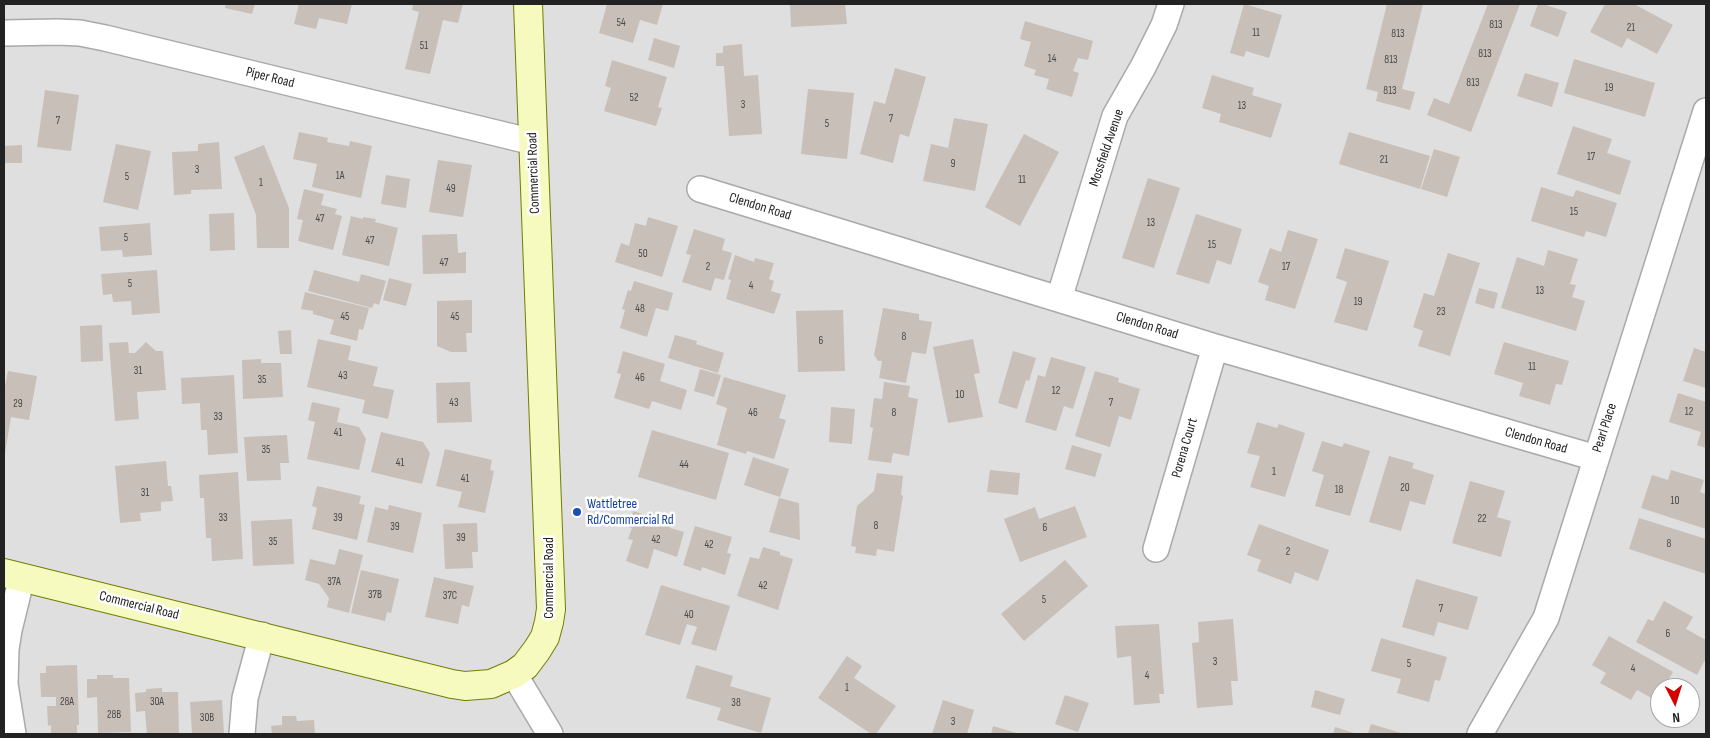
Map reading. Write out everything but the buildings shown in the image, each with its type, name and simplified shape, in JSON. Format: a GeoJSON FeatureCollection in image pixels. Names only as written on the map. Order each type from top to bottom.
{"type":"FeatureCollection","features":[{"type":"Feature","properties":{"kind":"main road","name":"Commercial Road"},"geometry":{"type":"LineString","coordinates":[[13,575],[452,684],[465,686],[491,684],[514,674],[525,666],[544,637],[550,622],[551,609],[528,4]]}},
{"type":"Feature","properties":{"kind":"street","name":"Mossfield Avenue"},"geometry":{"type":"LineString","coordinates":[[1059,299],[1115,116],[1160,33],[1171,4]]}},
{"type":"Feature","properties":{"kind":"street","name":"Piper Road"},"geometry":{"type":"LineString","coordinates":[[4,33],[80,33],[105,38],[533,142]]}},
{"type":"Feature","properties":{"kind":"street","name":"Pearl Place"},"geometry":{"type":"LineString","coordinates":[[1480,734],[1546,618],[1706,111]]}},
{"type":"Feature","properties":{"kind":"street","name":"Clendon Road"},"geometry":{"type":"LineString","coordinates":[[700,189],[1215,347],[1596,458]]}},
{"type":"Feature","properties":{"kind":"street","name":"Porena Court"},"geometry":{"type":"LineString","coordinates":[[1156,549],[1215,347]]}},
{"type":"Feature","properties":{"kind":"street"},"geometry":{"type":"LineString","coordinates":[[12,734],[5,684],[6,649],[13,575]]}},
{"type":"Feature","properties":{"kind":"street"},"geometry":{"type":"LineString","coordinates":[[242,734],[245,698],[262,636]]}},
{"type":"Feature","properties":{"kind":"street"},"geometry":{"type":"LineString","coordinates":[[514,674],[550,734]]}},
{"type":"Feature","properties":{"kind":"shaded area"},"geometry":{"type":"Polygon","coordinates":[[[4,4],[1706,4],[1706,734],[4,734],[4,4]]]}},
{"type":"Feature","properties":{"kind":"place","name":"Wattletree Rd/Commercial Rd"},"geometry":{"type":"Point","coordinates":[577,512]}}]}
